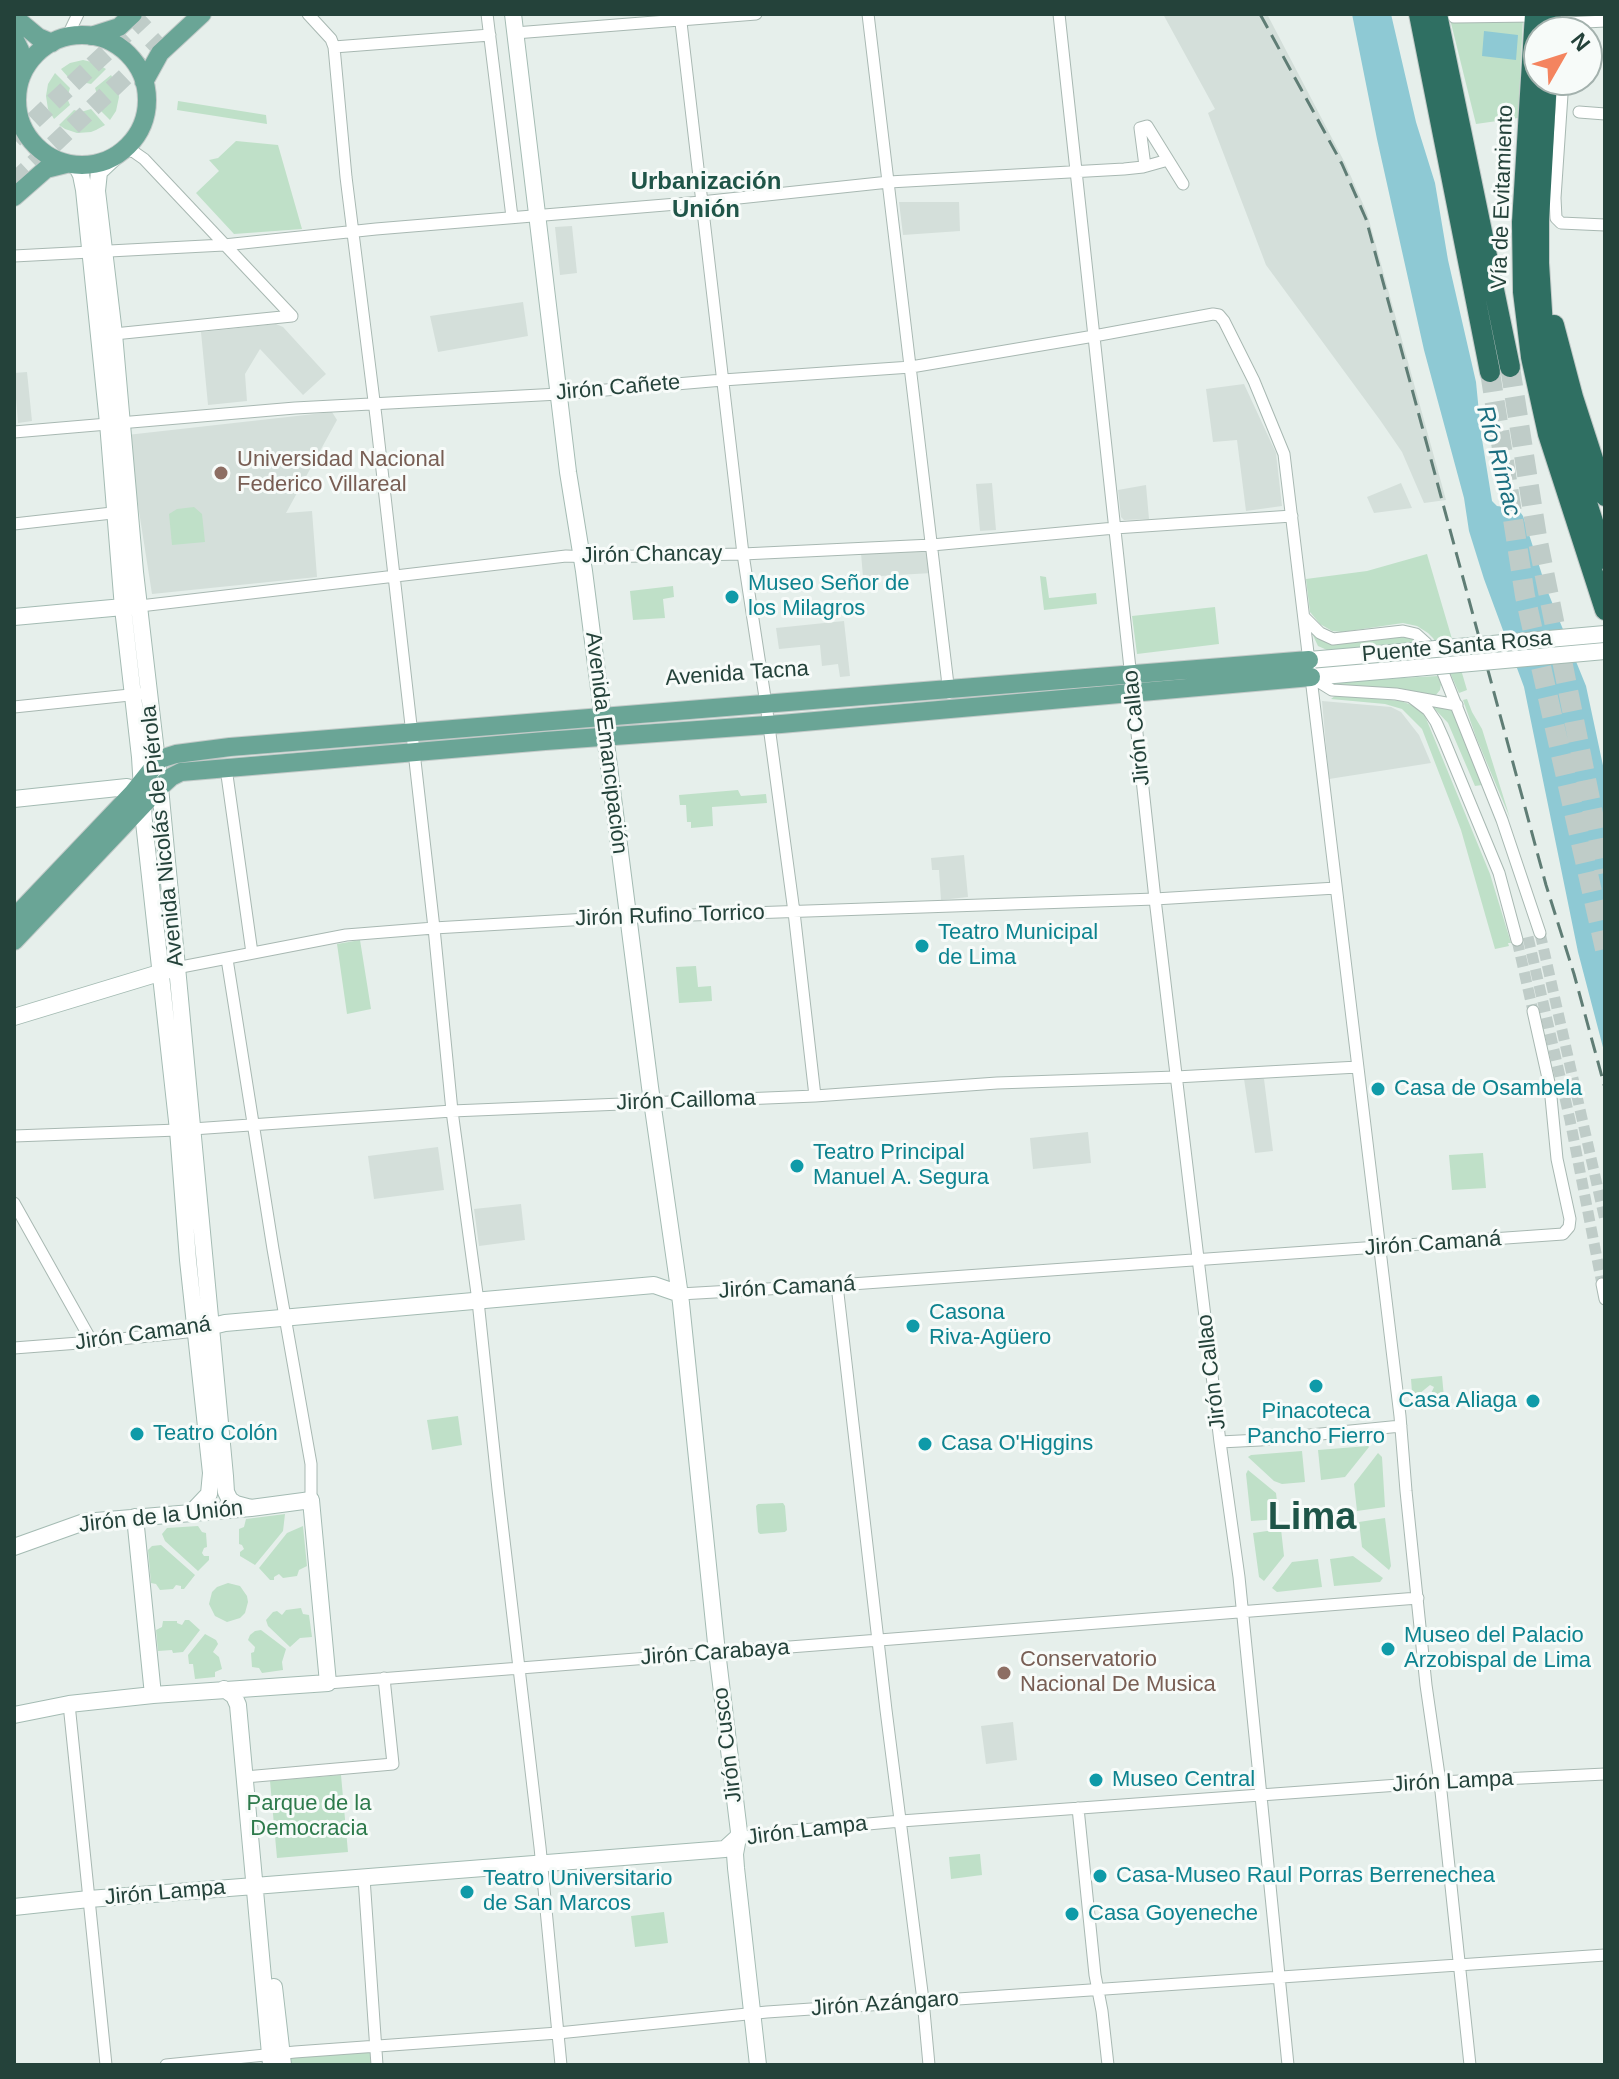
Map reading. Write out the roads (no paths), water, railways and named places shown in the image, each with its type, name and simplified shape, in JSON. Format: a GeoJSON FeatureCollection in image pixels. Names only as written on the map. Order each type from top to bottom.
{"type":"FeatureCollection","features":[{"type":"Feature","properties":{"kind":"highway"},"geometry":{"type":"LineString","coordinates":[[1419,14],[1500,370],[1446,16]]}},
{"type":"Feature","properties":{"kind":"highway","name":"Vía de Evitamiento"},"geometry":{"type":"LineString","coordinates":[[1541,96],[1522,222],[1523,292],[1531,357],[1548,434],[1605,610]]}},
{"type":"Feature","properties":{"kind":"highway","name":"Vía de Evitamiento"},"geometry":{"type":"LineString","coordinates":[[1546,96],[1539,221],[1543,327],[1566,437],[1605,559]]}},
{"type":"Feature","properties":{"kind":"highway"},"geometry":{"type":"LineString","coordinates":[[1539,263],[1573,397],[1605,496]]}},
{"type":"Feature","properties":{"kind":"highway"},"geometry":{"type":"LineString","coordinates":[[1573,397],[1594,434],[1605,444]]}},
{"type":"Feature","properties":{"kind":"main road"},"geometry":{"type":"LineString","coordinates":[[14,17],[38,37],[59,40],[91,36],[119,27],[133,14]]}},
{"type":"Feature","properties":{"kind":"main road"},"geometry":{"type":"LineString","coordinates":[[144,82],[170,38],[193,14]]}},
{"type":"Feature","properties":{"kind":"main road"},"geometry":{"type":"LineString","coordinates":[[170,38],[202,14]]}},
{"type":"Feature","properties":{"kind":"main road","name":"Avenida Emancipación"},"geometry":{"type":"LineString","coordinates":[[513,14],[568,472],[680,1294],[698,1473]]}},
{"type":"Feature","properties":{"kind":"main road"},"geometry":{"type":"LineString","coordinates":[[14,197],[46,169],[71,164],[96,164],[120,153],[136,137],[146,106],[144,82],[124,51],[91,36]]}},
{"type":"Feature","properties":{"kind":"main road"},"geometry":{"type":"LineString","coordinates":[[14,38],[20,50],[16,116],[34,145],[44,153],[71,164]]}},
{"type":"Feature","properties":{"kind":"main road"},"geometry":{"type":"LineString","coordinates":[[18,81],[39,51],[59,40]]}},
{"type":"Feature","properties":{"kind":"main road","name":"Avenida Nicolás de Piérola"},"geometry":{"type":"LineString","coordinates":[[120,153],[102,168],[97,183],[97,252],[203,1328],[211,1486],[206,1497],[191,1513]]}},
{"type":"Feature","properties":{"kind":"main road","name":"Avenida Nicolás de Piérola"},"geometry":{"type":"LineString","coordinates":[[71,164],[81,175],[114,334],[115,423]]}},
{"type":"Feature","properties":{"kind":"main road","name":"Jirón Chancay"},"geometry":{"type":"LineString","coordinates":[[14,617],[132,607]]}},
{"type":"Feature","properties":{"kind":"main road","name":"Puente Santa Rosa"},"geometry":{"type":"LineString","coordinates":[[1414,659],[1605,634]]}},
{"type":"Feature","properties":{"kind":"main road","name":"Puente Santa Rosa"},"geometry":{"type":"LineString","coordinates":[[1312,661],[1605,651]]}},
{"type":"Feature","properties":{"kind":"main road","name":"Avenida Tacna"},"geometry":{"type":"LineString","coordinates":[[147,774],[162,757],[200,750],[411,729],[766,700],[949,693],[1312,661]]}},
{"type":"Feature","properties":{"kind":"main road","name":"Avenida Tacna"},"geometry":{"type":"LineString","coordinates":[[14,799],[147,774],[171,777],[181,772],[604,736],[769,727],[949,693],[1132,677]]}},
{"type":"Feature","properties":{"kind":"main road"},"geometry":{"type":"LineString","coordinates":[[14,941],[143,806],[147,774]]}},
{"type":"Feature","properties":{"kind":"main road"},"geometry":{"type":"LineString","coordinates":[[14,907],[147,774]]}},
{"type":"Feature","properties":{"kind":"main road"},"geometry":{"type":"LineString","coordinates":[[14,918],[147,774]]}},
{"type":"Feature","properties":{"kind":"main road","name":"Avenida Nicolás de Piérola"},"geometry":{"type":"LineString","coordinates":[[143,806],[168,970]]}},
{"type":"Feature","properties":{"kind":"main road","name":"Jirón Rufino Torrico"},"geometry":{"type":"LineString","coordinates":[[14,1017],[168,970]]}},
{"type":"Feature","properties":{"kind":"main road","name":"Jirón Camaná"},"geometry":{"type":"LineString","coordinates":[[203,1328],[225,1323],[654,1285],[680,1294]]}},
{"type":"Feature","properties":{"kind":"main road","name":"Avenida Nicolás de Piérola"},"geometry":{"type":"LineString","coordinates":[[203,1328],[226,1492],[236,1504],[251,1508]]}},
{"type":"Feature","properties":{"kind":"main road","name":"Jirón Cusco"},"geometry":{"type":"LineString","coordinates":[[698,1473],[739,1832],[736,1868],[758,2065]]}},
{"type":"Feature","properties":{"kind":"main road"},"geometry":{"type":"LineString","coordinates":[[311,1500],[328,1683]]}},
{"type":"Feature","properties":{"kind":"main road","name":"Jirón de la Unión"},"geometry":{"type":"LineString","coordinates":[[14,1547],[84,1522],[311,1500]]}},
{"type":"Feature","properties":{"kind":"main road"},"geometry":{"type":"LineString","coordinates":[[135,1517],[153,1695]]}},
{"type":"Feature","properties":{"kind":"main road","name":"Jirón Carabaya"},"geometry":{"type":"LineString","coordinates":[[14,1715],[69,1704],[153,1695],[328,1683]]}},
{"type":"Feature","properties":{"kind":"main road"},"geometry":{"type":"LineString","coordinates":[[253,1687],[247,1698],[250,1776],[276,2059]]}},
{"type":"Feature","properties":{"kind":"main road"},"geometry":{"type":"LineString","coordinates":[[224,1689],[234,1696],[238,1705],[250,1776]]}},
{"type":"Feature","properties":{"kind":"main road","name":"Jirón Lampa"},"geometry":{"type":"LineString","coordinates":[[14,1907],[725,1849],[737,1838]]}},
{"type":"Feature","properties":{"kind":"street"},"geometry":{"type":"LineString","coordinates":[[59,40],[78,14]]}},
{"type":"Feature","properties":{"kind":"street"},"geometry":{"type":"LineString","coordinates":[[308,14],[331,39],[334,47],[452,1111],[478,1301],[542,1864],[561,2065]]}},
{"type":"Feature","properties":{"kind":"street"},"geometry":{"type":"LineString","coordinates":[[487,14],[512,217]]}},
{"type":"Feature","properties":{"kind":"street"},"geometry":{"type":"LineString","coordinates":[[515,33],[681,17],[756,14]]}},
{"type":"Feature","properties":{"kind":"street"},"geometry":{"type":"LineString","coordinates":[[868,14],[949,693]]}},
{"type":"Feature","properties":{"kind":"street","name":"Jirón Callao"},"geometry":{"type":"LineString","coordinates":[[1059,14],[1155,899],[1243,1612],[1288,2065]]}},
{"type":"Feature","properties":{"kind":"street"},"geometry":{"type":"LineString","coordinates":[[1446,16],[1523,20]]}},
{"type":"Feature","properties":{"kind":"street"},"geometry":{"type":"LineString","coordinates":[[681,17],[743,554],[766,700],[815,1096]]}},
{"type":"Feature","properties":{"kind":"street"},"geometry":{"type":"LineString","coordinates":[[334,47],[490,35]]}},
{"type":"Feature","properties":{"kind":"street"},"geometry":{"type":"LineString","coordinates":[[1562,96],[1556,218],[1561,223],[1605,225]]}},
{"type":"Feature","properties":{"kind":"street"},"geometry":{"type":"LineString","coordinates":[[1579,112],[1605,114]]}},
{"type":"Feature","properties":{"kind":"street"},"geometry":{"type":"LineString","coordinates":[[1145,166],[1141,127],[1148,127],[1183,184]]}},
{"type":"Feature","properties":{"kind":"street"},"geometry":{"type":"LineString","coordinates":[[114,334],[292,316],[144,159],[134,152],[120,153]]}},
{"type":"Feature","properties":{"kind":"street"},"geometry":{"type":"LineString","coordinates":[[14,256],[224,245],[889,182],[1124,169],[1168,160]]}},
{"type":"Feature","properties":{"kind":"street","name":"Jirón Cañete"},"geometry":{"type":"LineString","coordinates":[[14,432],[375,403],[559,394],[911,367],[1213,314],[1224,321],[1254,381],[1284,454],[1292,516]]}},
{"type":"Feature","properties":{"kind":"street"},"geometry":{"type":"LineString","coordinates":[[14,524],[123,512]]}},
{"type":"Feature","properties":{"kind":"street"},"geometry":{"type":"LineString","coordinates":[[1292,516],[1312,661],[1401,1426],[1426,1685],[1440,1782],[1470,2065]]}},
{"type":"Feature","properties":{"kind":"street","name":"Jirón Chancay"},"geometry":{"type":"LineString","coordinates":[[132,607],[560,557],[743,554],[932,545],[1292,516]]}},
{"type":"Feature","properties":{"kind":"street"},"geometry":{"type":"LineString","coordinates":[[1304,617],[1320,633],[1333,639],[1396,631],[1422,637],[1442,670],[1457,705],[1540,933]]}},
{"type":"Feature","properties":{"kind":"street"},"geometry":{"type":"LineString","coordinates":[[1312,661],[1332,690],[1411,697],[1457,705]]}},
{"type":"Feature","properties":{"kind":"street"},"geometry":{"type":"LineString","coordinates":[[14,707],[141,694]]}},
{"type":"Feature","properties":{"kind":"street"},"geometry":{"type":"LineString","coordinates":[[1411,697],[1428,710],[1436,722],[1469,797],[1499,873],[1517,940]]}},
{"type":"Feature","properties":{"kind":"street"},"geometry":{"type":"LineString","coordinates":[[226,768],[252,953]]}},
{"type":"Feature","properties":{"kind":"street"},"geometry":{"type":"LineString","coordinates":[[1469,797],[1478,788],[1490,790]]}},
{"type":"Feature","properties":{"kind":"street","name":"Jirón Rufino Torrico"},"geometry":{"type":"LineString","coordinates":[[168,970],[346,935],[434,928],[1155,899],[1336,888]]}},
{"type":"Feature","properties":{"kind":"street"},"geometry":{"type":"LineString","coordinates":[[1506,896],[1515,903],[1522,904],[1529,900]]}},
{"type":"Feature","properties":{"kind":"street"},"geometry":{"type":"LineString","coordinates":[[227,959],[311,1464],[311,1500]]}},
{"type":"Feature","properties":{"kind":"street","name":"Jirón Camaná"},"geometry":{"type":"LineString","coordinates":[[680,1294],[1563,1234],[1569,1227],[1570,1219],[1557,1159],[1550,1087],[1533,1011]]}},
{"type":"Feature","properties":{"kind":"street","name":"Jirón Cailloma"},"geometry":{"type":"LineString","coordinates":[[14,1136],[185,1129],[452,1111],[815,1096],[997,1083],[1358,1067]]}},
{"type":"Feature","properties":{"kind":"street"},"geometry":{"type":"LineString","coordinates":[[14,1203],[92,1342]]}},
{"type":"Feature","properties":{"kind":"street"},"geometry":{"type":"LineString","coordinates":[[1602,1284],[1605,1299]]}},
{"type":"Feature","properties":{"kind":"street"},"geometry":{"type":"LineString","coordinates":[[837,1285],[929,2065]]}},
{"type":"Feature","properties":{"kind":"street","name":"Jirón Camaná"},"geometry":{"type":"LineString","coordinates":[[14,1348],[203,1328]]}},
{"type":"Feature","properties":{"kind":"street"},"geometry":{"type":"LineString","coordinates":[[1220,1442],[1401,1426]]}},
{"type":"Feature","properties":{"kind":"street","name":"Jirón Carabaya"},"geometry":{"type":"LineString","coordinates":[[328,1683],[1418,1598]]}},
{"type":"Feature","properties":{"kind":"street"},"geometry":{"type":"LineString","coordinates":[[250,1776],[393,1764],[384,1678]]}},
{"type":"Feature","properties":{"kind":"street"},"geometry":{"type":"LineString","coordinates":[[69,1704],[106,2065]]}},
{"type":"Feature","properties":{"kind":"street","name":"Jirón Lampa"},"geometry":{"type":"LineString","coordinates":[[737,1838],[901,1821],[1440,1782],[1605,1774]]}},
{"type":"Feature","properties":{"kind":"street"},"geometry":{"type":"LineString","coordinates":[[1078,1808],[1108,2065]]}},
{"type":"Feature","properties":{"kind":"street"},"geometry":{"type":"LineString","coordinates":[[364,1878],[377,2065]]}},
{"type":"Feature","properties":{"kind":"street","name":"Jirón Azángaro"},"geometry":{"type":"LineString","coordinates":[[166,2065],[276,2059],[376,2046],[558,2033],[752,2013],[1605,1955]]}},
{"type":"Feature","properties":{"kind":"water"},"geometry":{"type":"Polygon","coordinates":[[[1352,14],[1391,14],[1416,122],[1435,183],[1448,260],[1476,382],[1492,501],[1497,506],[1518,509],[1523,516],[1547,590],[1586,686],[1605,775],[1605,1055],[1578,952],[1524,687],[1469,531],[1464,498],[1424,350],[1352,14]]]}},
{"type":"Feature","properties":{"kind":"water"},"geometry":{"type":"Polygon","coordinates":[[[1484,31],[1518,35],[1516,60],[1482,56],[1484,31]]]}},
{"type":"Feature","properties":{"kind":"tunnel"},"geometry":{"type":"LineString","coordinates":[[14,139],[147,14]]}},
{"type":"Feature","properties":{"kind":"tunnel"},"geometry":{"type":"LineString","coordinates":[[14,182],[166,38]]}},
{"type":"Feature","properties":{"kind":"tunnel"},"geometry":{"type":"LineString","coordinates":[[1510,367],[1537,537],[1605,873]]}},
{"type":"Feature","properties":{"kind":"tunnel"},"geometry":{"type":"LineString","coordinates":[[1490,372],[1525,596],[1605,949]]}},
{"type":"Feature","properties":{"kind":"tunnel"},"geometry":{"type":"LineString","coordinates":[[1540,933],[1605,1220]]}},
{"type":"Feature","properties":{"kind":"tunnel"},"geometry":{"type":"LineString","coordinates":[[1528,937],[1570,1120],[1602,1284]]}},
{"type":"Feature","properties":{"kind":"tunnel"},"geometry":{"type":"LineString","coordinates":[[1517,940],[1533,1011]]}},
{"type":"Feature","properties":{"kind":"railway"},"geometry":{"type":"LineString","coordinates":[[1260,14],[1342,164],[1366,219],[1546,885],[1605,1088]]}},
{"type":"Feature","properties":{"kind":"place","name":"Universidad Nacional Federico Villareal"},"geometry":{"type":"Point","coordinates":[221,473]}},
{"type":"Feature","properties":{"kind":"place","name":"Museo Señor de los Milagros"},"geometry":{"type":"Point","coordinates":[732,597]}},
{"type":"Feature","properties":{"kind":"place","name":"Teatro Municipal de Lima"},"geometry":{"type":"Point","coordinates":[922,946]}},
{"type":"Feature","properties":{"kind":"place","name":"Casa de Osambela"},"geometry":{"type":"Point","coordinates":[1378,1089]}},
{"type":"Feature","properties":{"kind":"place","name":"Teatro Principal Manuel A. Segura"},"geometry":{"type":"Point","coordinates":[797,1166]}},
{"type":"Feature","properties":{"kind":"place","name":"Casona Riva-Agüero"},"geometry":{"type":"Point","coordinates":[913,1326]}},
{"type":"Feature","properties":{"kind":"place","name":"Pinacoteca Pancho Fierro"},"geometry":{"type":"Point","coordinates":[1316,1386]}},
{"type":"Feature","properties":{"kind":"place","name":"Casa Aliaga"},"geometry":{"type":"Point","coordinates":[1533,1401]}},
{"type":"Feature","properties":{"kind":"place","name":"Teatro Colón"},"geometry":{"type":"Point","coordinates":[137,1434]}},
{"type":"Feature","properties":{"kind":"place","name":"Casa O'Higgins"},"geometry":{"type":"Point","coordinates":[925,1444]}},
{"type":"Feature","properties":{"kind":"place","name":"Museo del Palacio Arzobispal de Lima"},"geometry":{"type":"Point","coordinates":[1388,1649]}},
{"type":"Feature","properties":{"kind":"place","name":"Conservatorio Nacional De Musica"},"geometry":{"type":"Point","coordinates":[1004,1673]}},
{"type":"Feature","properties":{"kind":"place","name":"Museo Central"},"geometry":{"type":"Point","coordinates":[1096,1780]}},
{"type":"Feature","properties":{"kind":"place","name":"Casa-Museo Raul Porras Berrenechea"},"geometry":{"type":"Point","coordinates":[1100,1876]}},
{"type":"Feature","properties":{"kind":"place","name":"Teatro Universitario de San Marcos"},"geometry":{"type":"Point","coordinates":[467,1892]}},
{"type":"Feature","properties":{"kind":"place","name":"Casa Goyeneche"},"geometry":{"type":"Point","coordinates":[1072,1914]}},
{"type":"Feature","properties":{"kind":"district","name":"Urbanización Unión"},"geometry":{"type":"Point","coordinates":[706,196]}},
{"type":"Feature","properties":{"kind":"district","name":"Lima"},"geometry":{"type":"Point","coordinates":[1312,1519]}},
{"type":"Feature","properties":{"kind":"water label","name":"Río Rímac"},"geometry":{"type":"Point","coordinates":[1498,461]}},
{"type":"Feature","properties":{"kind":"park label","name":"Parque de la Democracia"},"geometry":{"type":"Point","coordinates":[309,1816]}}]}
